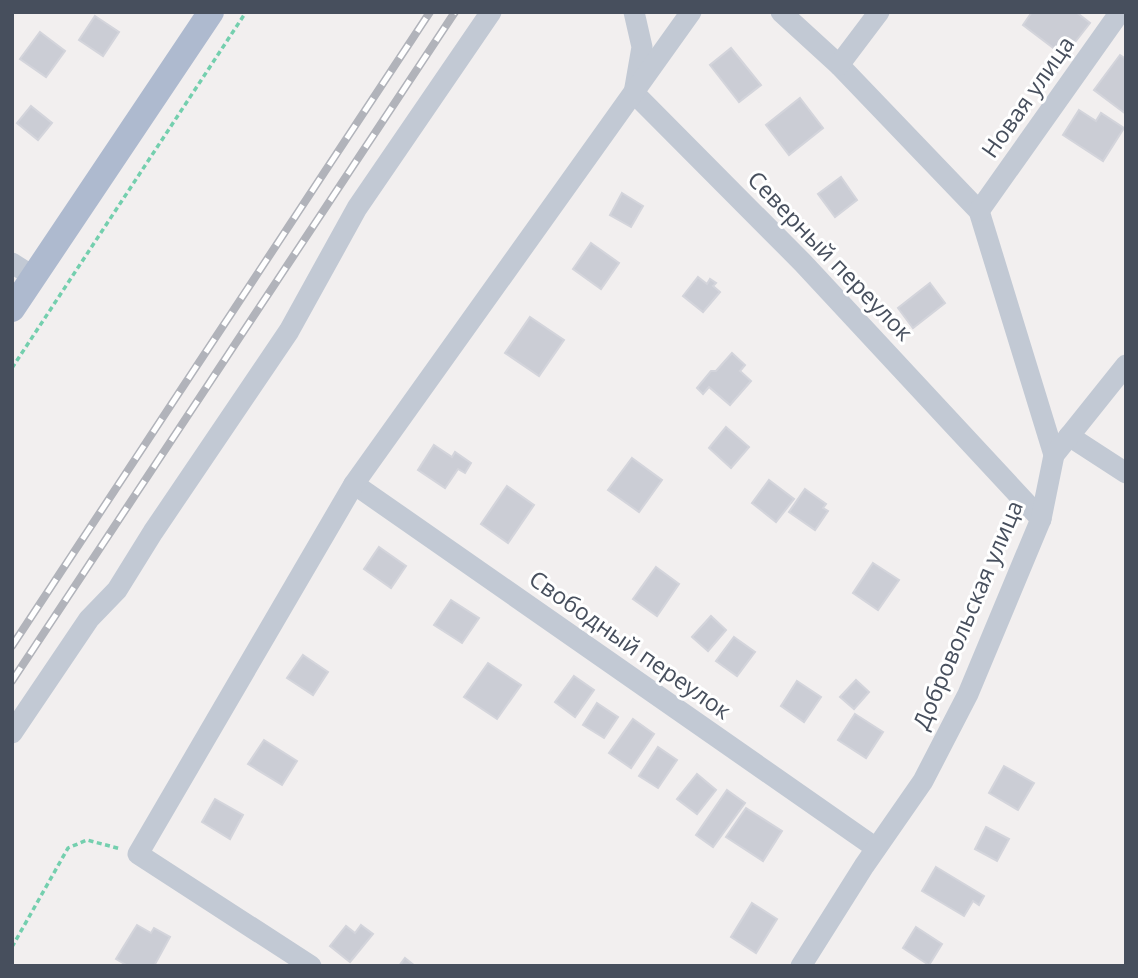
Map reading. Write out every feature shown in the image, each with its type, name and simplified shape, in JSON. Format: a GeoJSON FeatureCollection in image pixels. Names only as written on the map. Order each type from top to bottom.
{"type":"FeatureCollection","features":[{"type":"Feature","properties":{"kind":"main road"},"geometry":{"type":"LineString","coordinates":[[12,309],[23,270],[211,12]]}},
{"type":"Feature","properties":{"kind":"street"},"geometry":{"type":"LineString","coordinates":[[12,733],[89,619],[117,590],[289,331],[357,208],[491,12]]}},
{"type":"Feature","properties":{"kind":"street"},"geometry":{"type":"LineString","coordinates":[[634,12],[642,47],[634,93]]}},
{"type":"Feature","properties":{"kind":"street"},"geometry":{"type":"LineString","coordinates":[[311,966],[138,854],[355,484],[691,12]]}},
{"type":"Feature","properties":{"kind":"street"},"geometry":{"type":"LineString","coordinates":[[781,12],[839,65],[979,211],[1054,454]]}},
{"type":"Feature","properties":{"kind":"street"},"geometry":{"type":"LineString","coordinates":[[839,65],[879,12]]}},
{"type":"Feature","properties":{"kind":"street","name":"Новая улица"},"geometry":{"type":"LineString","coordinates":[[979,211],[1120,12]]}},
{"type":"Feature","properties":{"kind":"street","name":"Северный переулок"},"geometry":{"type":"LineString","coordinates":[[634,93],[803,263],[1041,519]]}},
{"type":"Feature","properties":{"kind":"street"},"geometry":{"type":"LineString","coordinates":[[1054,454],[1126,365]]}},
{"type":"Feature","properties":{"kind":"street"},"geometry":{"type":"LineString","coordinates":[[1069,436],[1126,473]]}},
{"type":"Feature","properties":{"kind":"street","name":"Добровольская улица"},"geometry":{"type":"LineString","coordinates":[[801,966],[876,848],[923,781],[968,694],[1041,519],[1054,454]]}},
{"type":"Feature","properties":{"kind":"street","name":"Свободный переулок"},"geometry":{"type":"LineString","coordinates":[[355,484],[876,848]]}},
{"type":"Feature","properties":{"kind":"path"},"geometry":{"type":"LineString","coordinates":[[12,368],[246,12]]}},
{"type":"Feature","properties":{"kind":"path"},"geometry":{"type":"LineString","coordinates":[[12,947],[68,848],[87,840],[138,854]]}},
{"type":"Feature","properties":{"kind":"building"},"geometry":{"type":"Polygon","coordinates":[[[1032,12],[1076,12],[1090,23],[1064,56],[1023,25],[1032,12]]]}},
{"type":"Feature","properties":{"kind":"building"},"geometry":{"type":"Polygon","coordinates":[[[95,16],[119,32],[103,56],[79,40],[95,16]]]}},
{"type":"Feature","properties":{"kind":"building"},"geometry":{"type":"Polygon","coordinates":[[[40,32],[65,51],[46,77],[20,59],[40,32]]]}},
{"type":"Feature","properties":{"kind":"building"},"geometry":{"type":"Polygon","coordinates":[[[731,48],[761,85],[739,102],[710,65],[731,48]]]}},
{"type":"Feature","properties":{"kind":"building"},"geometry":{"type":"Polygon","coordinates":[[[1120,55],[1126,59],[1126,114],[1094,90],[1120,55]]]}},
{"type":"Feature","properties":{"kind":"building"},"geometry":{"type":"Polygon","coordinates":[[[800,98],[823,128],[789,155],[766,125],[800,98]]]}},
{"type":"Feature","properties":{"kind":"building"},"geometry":{"type":"Polygon","coordinates":[[[31,106],[52,123],[38,140],[17,123],[31,106]]]}},
{"type":"Feature","properties":{"kind":"building"},"geometry":{"type":"Polygon","coordinates":[[[1079,110],[1096,121],[1101,113],[1124,128],[1103,161],[1063,135],[1079,110]]]}},
{"type":"Feature","properties":{"kind":"building"},"geometry":{"type":"Polygon","coordinates":[[[841,177],[857,200],[835,217],[818,194],[841,177]]]}},
{"type":"Feature","properties":{"kind":"building"},"geometry":{"type":"Polygon","coordinates":[[[622,193],[643,206],[631,227],[610,215],[622,193]]]}},
{"type":"Feature","properties":{"kind":"building"},"geometry":{"type":"Polygon","coordinates":[[[591,243],[619,263],[601,289],[573,269],[591,243]]]}},
{"type":"Feature","properties":{"kind":"building"},"geometry":{"type":"Polygon","coordinates":[[[698,277],[707,284],[710,279],[716,283],[713,286],[720,292],[703,312],[683,296],[698,277]]]}},
{"type":"Feature","properties":{"kind":"building"},"geometry":{"type":"Polygon","coordinates":[[[930,283],[945,303],[913,328],[898,308],[930,283]]]}},
{"type":"Feature","properties":{"kind":"building"},"geometry":{"type":"Polygon","coordinates":[[[530,317],[564,340],[539,376],[505,353],[530,317]]]}},
{"type":"Feature","properties":{"kind":"building"},"geometry":{"type":"Polygon","coordinates":[[[732,353],[745,365],[740,371],[751,381],[730,405],[709,387],[703,394],[697,388],[711,371],[716,371],[732,353]]]}},
{"type":"Feature","properties":{"kind":"building"},"geometry":{"type":"Polygon","coordinates":[[[726,427],[749,447],[731,468],[709,448],[726,427]]]}},
{"type":"Feature","properties":{"kind":"building"},"geometry":{"type":"Polygon","coordinates":[[[434,445],[452,457],[455,452],[471,463],[465,473],[458,469],[445,488],[418,470],[434,445]]]}},
{"type":"Feature","properties":{"kind":"building"},"geometry":{"type":"Polygon","coordinates":[[[632,458],[662,480],[639,512],[608,490],[632,458]]]}},
{"type":"Feature","properties":{"kind":"building"},"geometry":{"type":"Polygon","coordinates":[[[769,480],[794,499],[776,522],[752,503],[769,480]]]}},
{"type":"Feature","properties":{"kind":"building"},"geometry":{"type":"Polygon","coordinates":[[[507,486],[534,505],[508,543],[481,524],[507,486]]]}},
{"type":"Feature","properties":{"kind":"building"},"geometry":{"type":"Polygon","coordinates":[[[805,489],[826,504],[823,508],[828,511],[815,530],[789,512],[805,489]]]}},
{"type":"Feature","properties":{"kind":"building"},"geometry":{"type":"Polygon","coordinates":[[[379,547],[406,566],[391,588],[364,569],[379,547]]]}},
{"type":"Feature","properties":{"kind":"building"},"geometry":{"type":"Polygon","coordinates":[[[873,563],[899,580],[878,610],[853,593],[873,563]]]}},
{"type":"Feature","properties":{"kind":"building"},"geometry":{"type":"Polygon","coordinates":[[[656,567],[679,584],[657,616],[633,599],[656,567]]]}},
{"type":"Feature","properties":{"kind":"building"},"geometry":{"type":"Polygon","coordinates":[[[451,600],[479,618],[462,643],[434,625],[451,600]]]}},
{"type":"Feature","properties":{"kind":"building"},"geometry":{"type":"Polygon","coordinates":[[[711,616],[726,630],[708,651],[692,637],[711,616]]]}},
{"type":"Feature","properties":{"kind":"building"},"geometry":{"type":"Polygon","coordinates":[[[734,637],[755,652],[737,676],[716,661],[734,637]]]}},
{"type":"Feature","properties":{"kind":"building"},"geometry":{"type":"Polygon","coordinates":[[[303,655],[328,672],[313,695],[287,678],[303,655]]]}},
{"type":"Feature","properties":{"kind":"building"},"geometry":{"type":"Polygon","coordinates":[[[488,663],[521,685],[497,719],[464,697],[488,663]]]}},
{"type":"Feature","properties":{"kind":"building"},"geometry":{"type":"Polygon","coordinates":[[[574,676],[594,690],[575,717],[555,702],[574,676]]]}},
{"type":"Feature","properties":{"kind":"building"},"geometry":{"type":"Polygon","coordinates":[[[856,680],[869,692],[854,709],[840,697],[856,680]]]}},
{"type":"Feature","properties":{"kind":"building"},"geometry":{"type":"Polygon","coordinates":[[[797,681],[821,697],[804,722],[781,706],[797,681]]]}},
{"type":"Feature","properties":{"kind":"building"},"geometry":{"type":"Polygon","coordinates":[[[597,703],[618,717],[604,738],[583,725],[597,703]]]}},
{"type":"Feature","properties":{"kind":"building"},"geometry":{"type":"Polygon","coordinates":[[[855,714],[883,732],[866,758],[838,740],[855,714]]]}},
{"type":"Feature","properties":{"kind":"building"},"geometry":{"type":"Polygon","coordinates":[[[633,719],[654,734],[631,768],[609,753],[633,719]]]}},
{"type":"Feature","properties":{"kind":"building"},"geometry":{"type":"Polygon","coordinates":[[[264,740],[297,761],[282,785],[248,764],[264,740]]]}},
{"type":"Feature","properties":{"kind":"building"},"geometry":{"type":"Polygon","coordinates":[[[658,747],[677,760],[658,788],[639,776],[658,747]]]}},
{"type":"Feature","properties":{"kind":"building"},"geometry":{"type":"Polygon","coordinates":[[[1004,766],[1034,783],[1018,810],[989,793],[1004,766]]]}},
{"type":"Feature","properties":{"kind":"building"},"geometry":{"type":"Polygon","coordinates":[[[697,774],[716,790],[697,814],[677,799],[697,774]]]}},
{"type":"Feature","properties":{"kind":"building"},"geometry":{"type":"Polygon","coordinates":[[[727,790],[745,803],[713,847],[696,835],[727,790]]]}},
{"type":"Feature","properties":{"kind":"building"},"geometry":{"type":"Polygon","coordinates":[[[215,799],[243,815],[230,839],[202,822],[215,799]]]}},
{"type":"Feature","properties":{"kind":"building"},"geometry":{"type":"Polygon","coordinates":[[[746,808],[782,831],[763,861],[726,837],[746,808]]]}},
{"type":"Feature","properties":{"kind":"building"},"geometry":{"type":"Polygon","coordinates":[[[986,827],[1009,839],[997,861],[975,849],[986,827]]]}},
{"type":"Feature","properties":{"kind":"building"},"geometry":{"type":"Polygon","coordinates":[[[936,867],[984,896],[979,905],[973,901],[964,916],[922,891],[936,867]]]}},
{"type":"Feature","properties":{"kind":"building"},"geometry":{"type":"Polygon","coordinates":[[[752,903],[777,919],[756,953],[731,937],[752,903]]]}},
{"type":"Feature","properties":{"kind":"building"},"geometry":{"type":"Polygon","coordinates":[[[137,925],[151,933],[154,928],[170,937],[154,966],[128,966],[116,959],[137,925]]]}},
{"type":"Feature","properties":{"kind":"building"},"geometry":{"type":"Polygon","coordinates":[[[361,925],[373,934],[350,962],[330,946],[346,926],[355,933],[361,925]]]}},
{"type":"Feature","properties":{"kind":"building"},"geometry":{"type":"Polygon","coordinates":[[[916,927],[942,944],[929,965],[903,948],[916,927]]]}},
{"type":"Feature","properties":{"kind":"building"},"geometry":{"type":"Polygon","coordinates":[[[405,958],[415,966],[399,966],[405,958]]]}},
{"type":"Feature","properties":{"kind":"railway"},"geometry":{"type":"LineString","coordinates":[[12,646],[430,12]]}},
{"type":"Feature","properties":{"kind":"railway"},"geometry":{"type":"LineString","coordinates":[[12,681],[455,12]]}}]}
